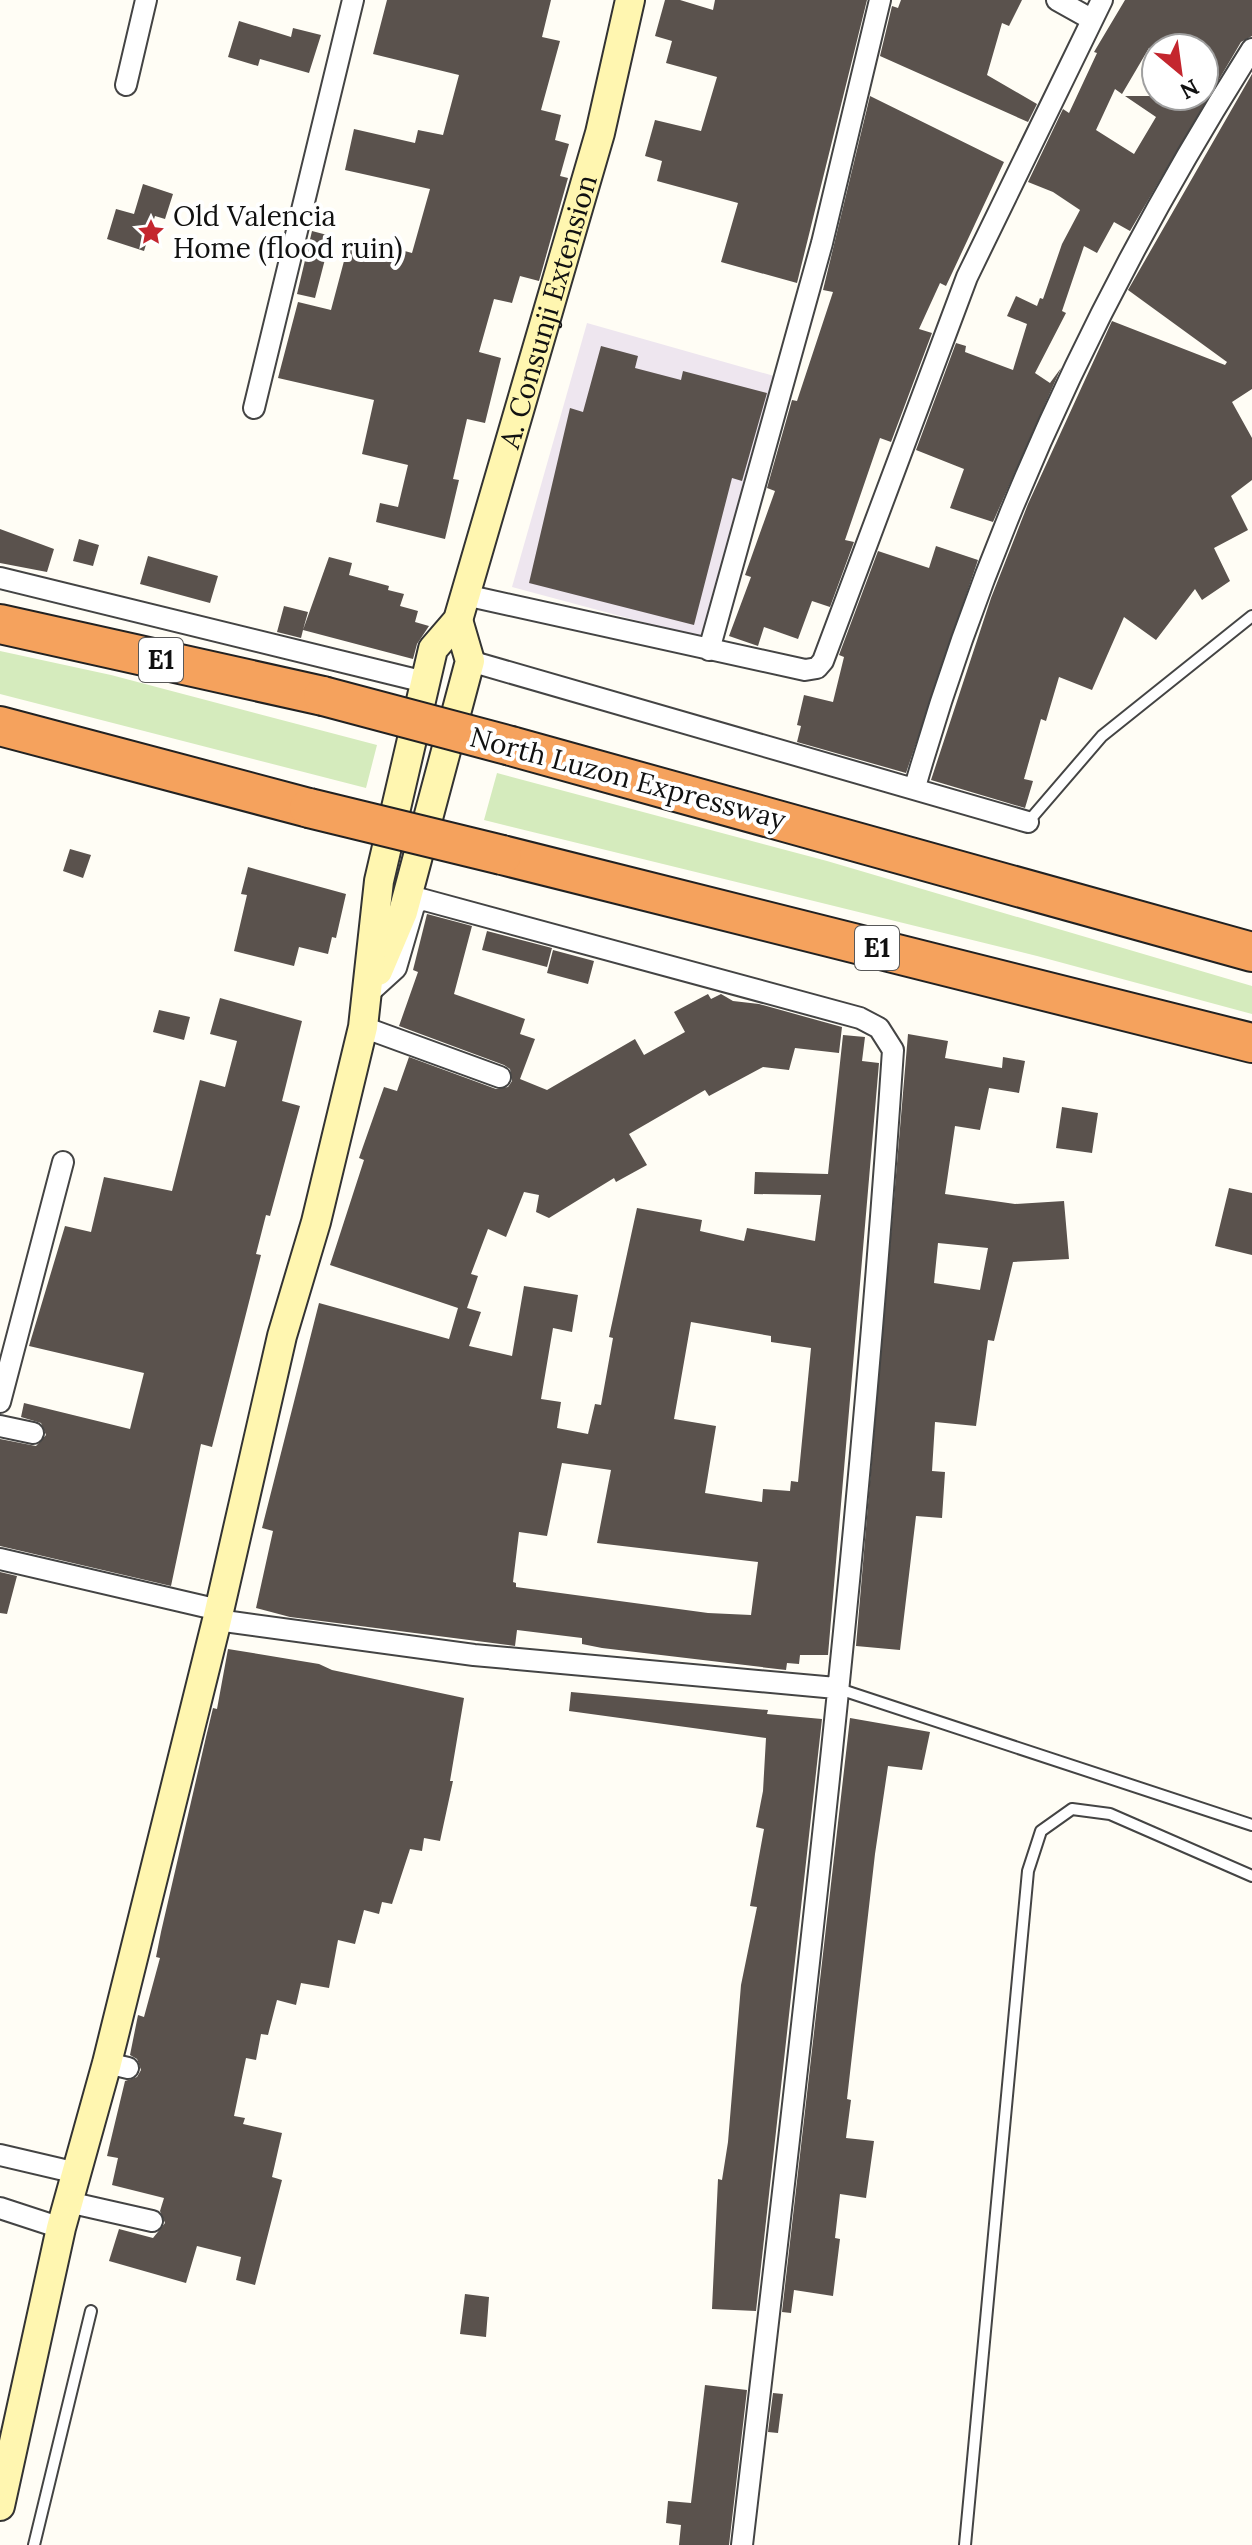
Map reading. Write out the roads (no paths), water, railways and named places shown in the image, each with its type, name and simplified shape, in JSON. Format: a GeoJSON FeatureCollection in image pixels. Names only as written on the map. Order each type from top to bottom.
{"type":"FeatureCollection","features":[{"type":"Feature","properties":{"kind":"highway","name":"North Luzon Expressway"},"geometry":{"type":"LineString","coordinates":[[0,624],[323,696],[1252,952]]}},
{"type":"Feature","properties":{"kind":"highway","name":"E1"},"geometry":{"type":"LineString","coordinates":[[0,726],[309,808],[1252,1043]]}},
{"type":"Feature","properties":{"kind":"main road","name":"A. Consunji Extension"},"geometry":{"type":"LineString","coordinates":[[462,608],[600,133],[630,0]]}},
{"type":"Feature","properties":{"kind":"main road"},"geometry":{"type":"LineString","coordinates":[[368,994],[403,912],[470,661],[462,608]]}},
{"type":"Feature","properties":{"kind":"main road"},"geometry":{"type":"LineString","coordinates":[[0,2506],[64,2215],[117,2066],[282,1336],[316,1222],[363,1027],[379,881],[433,649],[462,608]]}},
{"type":"Feature","properties":{"kind":"street"},"geometry":{"type":"LineString","coordinates":[[126,85],[146,0]]}},
{"type":"Feature","properties":{"kind":"street"},"geometry":{"type":"LineString","coordinates":[[254,408],[353,0]]}},
{"type":"Feature","properties":{"kind":"street"},"geometry":{"type":"LineString","coordinates":[[709,650],[822,243],[880,0]]}},
{"type":"Feature","properties":{"kind":"street"},"geometry":{"type":"LineString","coordinates":[[1057,0],[1091,19]]}},
{"type":"Feature","properties":{"kind":"street"},"geometry":{"type":"LineString","coordinates":[[462,608],[709,650],[805,670],[817,668],[823,661],[967,277],[1102,0]]}},
{"type":"Feature","properties":{"kind":"street"},"geometry":{"type":"LineString","coordinates":[[915,787],[979,593],[1065,382],[1145,226],[1252,49]]}},
{"type":"Feature","properties":{"kind":"street"},"geometry":{"type":"LineString","coordinates":[[0,578],[425,682]]}},
{"type":"Feature","properties":{"kind":"street"},"geometry":{"type":"LineString","coordinates":[[470,661],[1028,822]]}},
{"type":"Feature","properties":{"kind":"street"},"geometry":{"type":"LineString","coordinates":[[368,994],[396,968],[414,906],[421,899],[860,1018],[888,1038],[893,1050],[886,1156],[801,2036],[742,2545]]}},
{"type":"Feature","properties":{"kind":"street"},"geometry":{"type":"LineString","coordinates":[[363,1027],[500,1077]]}},
{"type":"Feature","properties":{"kind":"street"},"geometry":{"type":"LineString","coordinates":[[0,1402],[63,1162]]}},
{"type":"Feature","properties":{"kind":"street"},"geometry":{"type":"LineString","coordinates":[[0,1426],[33,1433]]}},
{"type":"Feature","properties":{"kind":"street"},"geometry":{"type":"LineString","coordinates":[[0,1559],[218,1615],[474,1655],[836,1688]]}},
{"type":"Feature","properties":{"kind":"street"},"geometry":{"type":"LineString","coordinates":[[0,2155],[77,2173]]}},
{"type":"Feature","properties":{"kind":"street"},"geometry":{"type":"LineString","coordinates":[[0,2208],[152,2221]]}},
{"type":"Feature","properties":{"kind":"lane"},"geometry":{"type":"LineString","coordinates":[[1028,822],[1102,736],[1252,616]]}},
{"type":"Feature","properties":{"kind":"lane"},"geometry":{"type":"LineString","coordinates":[[836,1688],[1252,1825]]}},
{"type":"Feature","properties":{"kind":"lane"},"geometry":{"type":"LineString","coordinates":[[965,2545],[1028,1871],[1041,1831],[1072,1809],[1110,1814],[1252,1876]]}},
{"type":"Feature","properties":{"kind":"lane"},"geometry":{"type":"LineString","coordinates":[[34,2545],[91,2311]]}},
{"type":"Feature","properties":{"kind":"place","name":"Old Valencia Home (flood ruin)"},"geometry":{"type":"Point","coordinates":[151,232]}}]}
